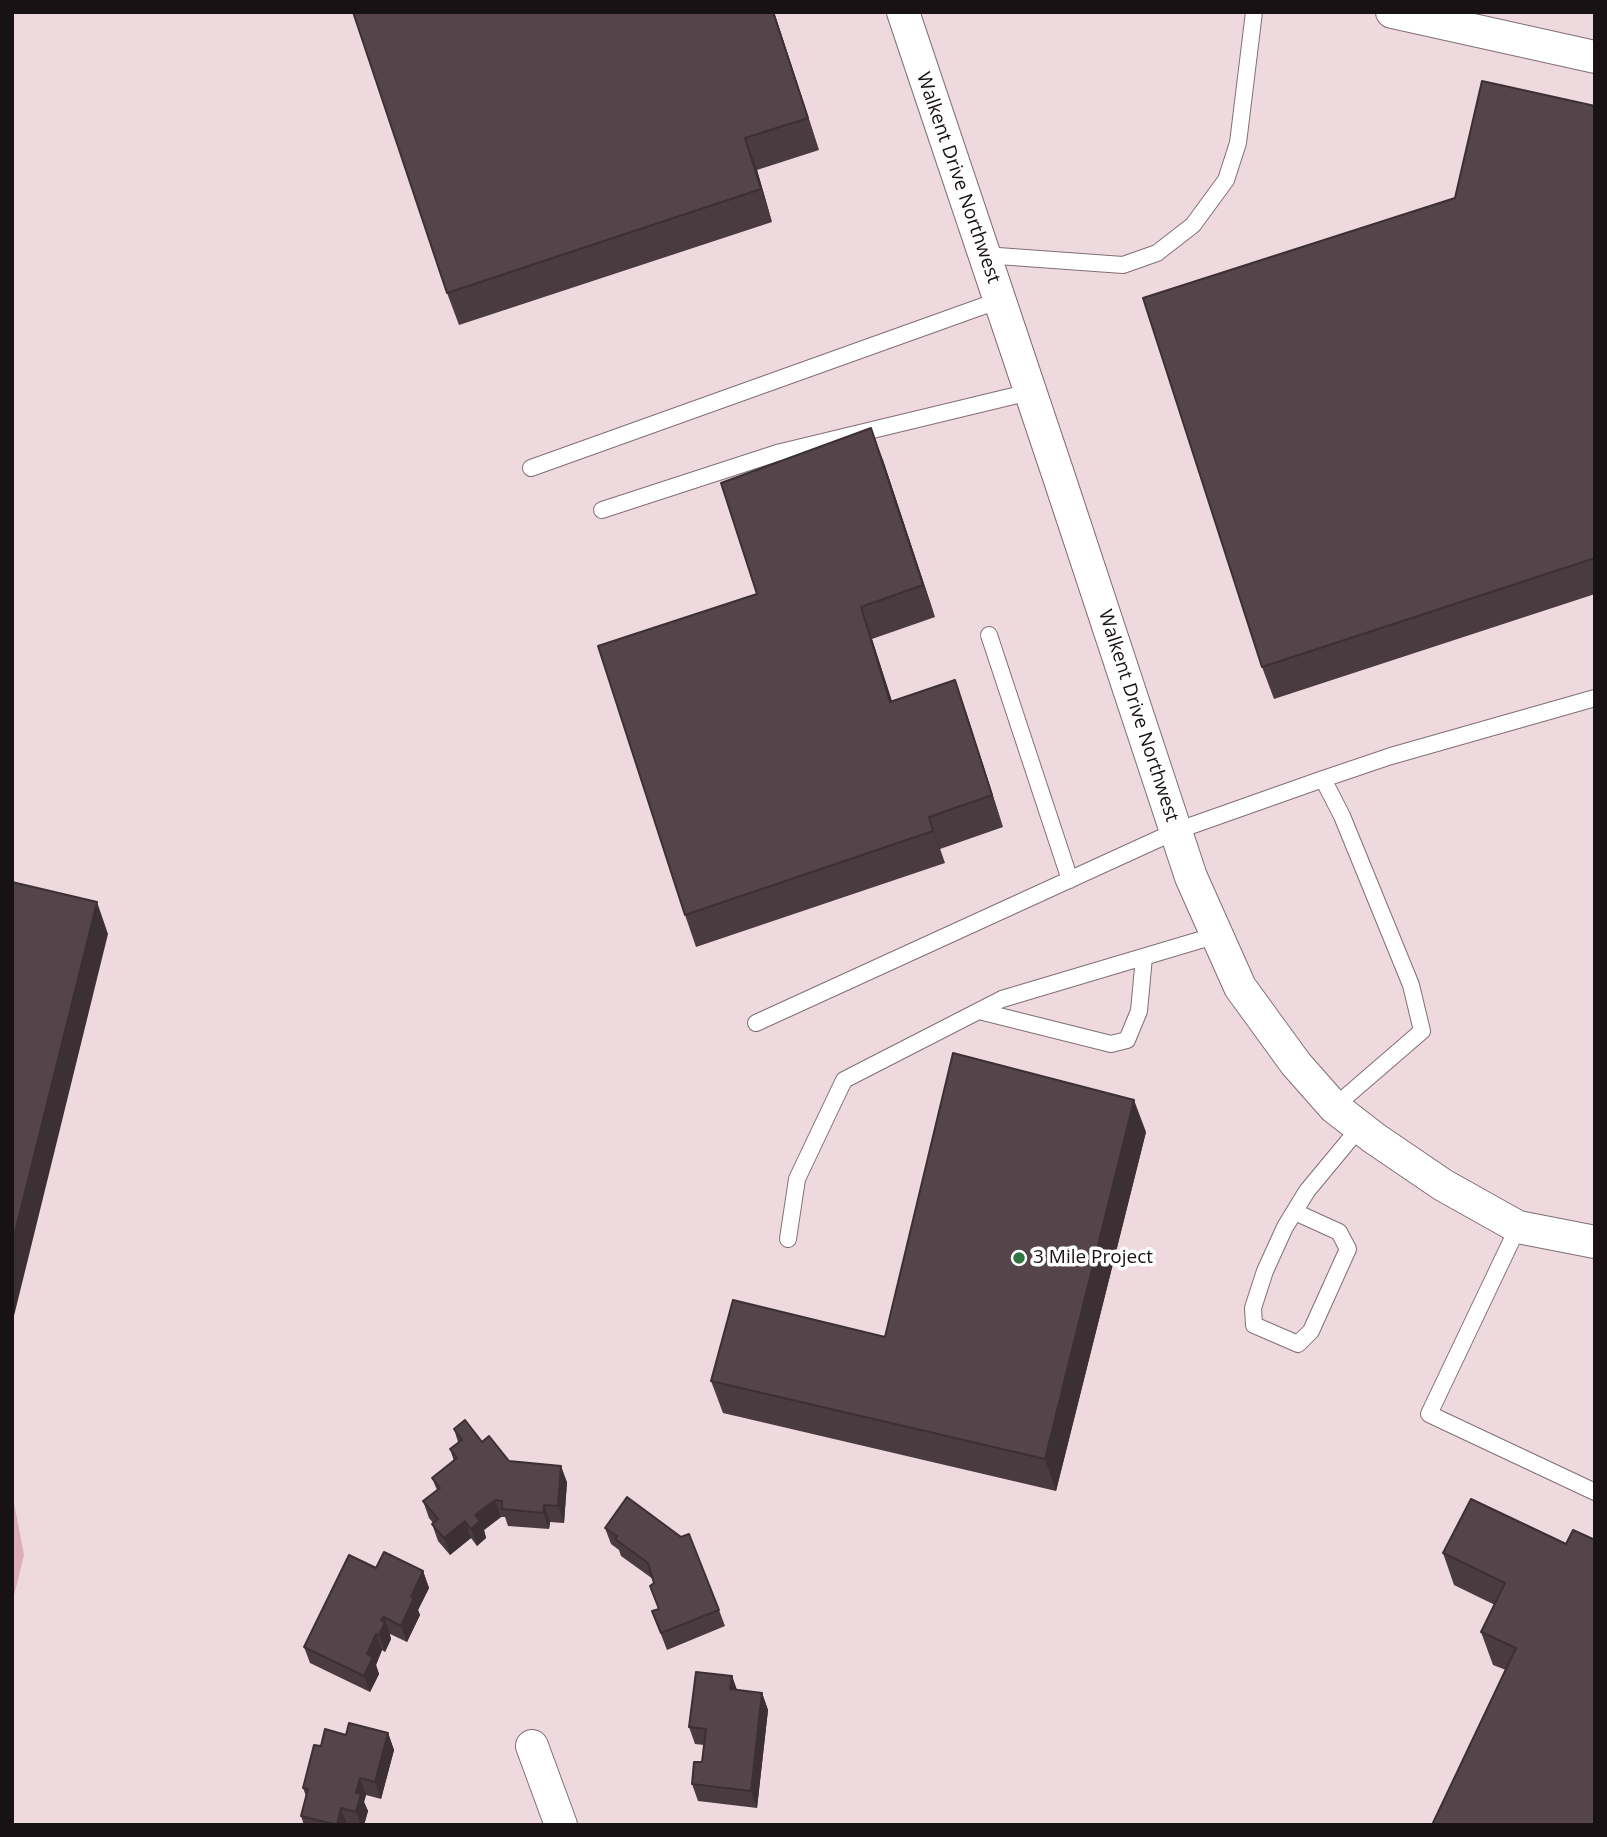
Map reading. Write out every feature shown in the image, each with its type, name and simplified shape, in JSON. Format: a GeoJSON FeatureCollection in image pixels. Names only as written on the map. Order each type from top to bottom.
{"type":"FeatureCollection","features":[{"type":"Feature","properties":{"kind":"street","name":"Walkent Drive Northwest"},"geometry":{"type":"LineString","coordinates":[[902,12],[1191,877],[1240,987],[1296,1064],[1334,1107],[1360,1127],[1443,1185],[1518,1227],[1595,1242]]}},
{"type":"Feature","properties":{"kind":"street"},"geometry":{"type":"LineString","coordinates":[[1392,12],[1595,57]]}},
{"type":"Feature","properties":{"kind":"street"},"geometry":{"type":"LineString","coordinates":[[532,1746],[561,1825]]}},
{"type":"Feature","properties":{"kind":"lane"},"geometry":{"type":"LineString","coordinates":[[984,255],[1123,265],[1157,253],[1193,225],[1226,180],[1238,143],[1254,12]]}},
{"type":"Feature","properties":{"kind":"lane"},"geometry":{"type":"LineString","coordinates":[[531,468],[1000,300]]}},
{"type":"Feature","properties":{"kind":"lane"},"geometry":{"type":"LineString","coordinates":[[602,510],[777,453],[1030,392]]}},
{"type":"Feature","properties":{"kind":"lane"},"geometry":{"type":"LineString","coordinates":[[989,635],[1070,880]]}},
{"type":"Feature","properties":{"kind":"lane"},"geometry":{"type":"LineString","coordinates":[[756,1023],[1176,831],[1391,756],[1595,698]]}},
{"type":"Feature","properties":{"kind":"lane"},"geometry":{"type":"LineString","coordinates":[[1323,779],[1342,816],[1411,985],[1422,1031],[1334,1107]]}},
{"type":"Feature","properties":{"kind":"lane"},"geometry":{"type":"LineString","coordinates":[[788,1239],[797,1178],[844,1080],[1002,999],[1217,935]]}},
{"type":"Feature","properties":{"kind":"lane"},"geometry":{"type":"LineString","coordinates":[[979,1010],[1111,1044],[1127,1040],[1139,1012],[1144,957]]}},
{"type":"Feature","properties":{"kind":"lane"},"geometry":{"type":"LineString","coordinates":[[1295,1212],[1339,1232],[1348,1249],[1311,1331],[1298,1343],[1254,1325],[1253,1308],[1265,1271],[1285,1227],[1307,1191],[1360,1127]]}},
{"type":"Feature","properties":{"kind":"lane"},"geometry":{"type":"LineString","coordinates":[[1518,1227],[1429,1413],[1595,1492]]}},
{"type":"Feature","properties":{"kind":"shaded area"},"geometry":{"type":"Polygon","coordinates":[[[12,1492],[24,1555],[12,1604],[12,1492]]]}},
{"type":"Feature","properties":{"kind":"building"},"geometry":{"type":"Polygon","coordinates":[[[353,12],[773,12],[808,118],[745,138],[761,189],[447,293],[353,12]]]}},
{"type":"Feature","properties":{"kind":"building"},"geometry":{"type":"Polygon","coordinates":[[[1482,81],[1595,106],[1595,558],[1262,667],[1143,298],[1455,198],[1482,81]]]}},
{"type":"Feature","properties":{"kind":"building"},"geometry":{"type":"Polygon","coordinates":[[[871,428],[923,585],[861,607],[890,702],[955,680],[992,795],[929,817],[933,831],[685,915],[598,646],[757,594],[721,483],[871,428]]]}},
{"type":"Feature","properties":{"kind":"building"},"geometry":{"type":"Polygon","coordinates":[[[12,882],[97,902],[12,1244],[12,882]]]}},
{"type":"Feature","properties":{"kind":"building","name":"3 Mile Project"},"geometry":{"type":"Polygon","coordinates":[[[953,1053],[1134,1100],[1045,1459],[711,1381],[733,1300],[885,1337],[953,1053]]]}},
{"type":"Feature","properties":{"kind":"building"},"geometry":{"type":"Polygon","coordinates":[[[465,1420],[482,1442],[489,1436],[509,1461],[561,1466],[558,1506],[544,1505],[543,1513],[502,1509],[502,1501],[495,1500],[475,1515],[480,1521],[471,1529],[465,1521],[444,1538],[432,1524],[438,1519],[423,1501],[440,1488],[432,1478],[457,1458],[450,1449],[462,1440],[454,1429],[465,1420]]]}},
{"type":"Feature","properties":{"kind":"building"},"geometry":{"type":"Polygon","coordinates":[[[627,1497],[681,1537],[689,1534],[719,1610],[661,1633],[652,1611],[659,1609],[650,1586],[654,1583],[648,1563],[615,1539],[617,1536],[605,1528],[627,1497]]]}},
{"type":"Feature","properties":{"kind":"building"},"geometry":{"type":"Polygon","coordinates":[[[1471,1499],[1566,1544],[1573,1530],[1595,1540],[1595,1825],[1432,1825],[1516,1648],[1481,1632],[1505,1583],[1443,1553],[1471,1499]]]}},
{"type":"Feature","properties":{"kind":"building"},"geometry":{"type":"Polygon","coordinates":[[[384,1552],[423,1571],[401,1626],[384,1617],[381,1620],[385,1622],[367,1654],[373,1657],[364,1676],[304,1647],[349,1555],[376,1568],[384,1552]]]}},
{"type":"Feature","properties":{"kind":"building"},"geometry":{"type":"Polygon","coordinates":[[[696,1672],[732,1676],[730,1689],[762,1693],[751,1791],[692,1784],[694,1762],[702,1762],[706,1729],[689,1727],[696,1672]]]}},
{"type":"Feature","properties":{"kind":"building"},"geometry":{"type":"Polygon","coordinates":[[[349,1723],[388,1733],[375,1782],[360,1778],[356,1793],[361,1794],[356,1812],[341,1808],[337,1825],[301,1816],[308,1789],[303,1788],[314,1745],[321,1746],[325,1729],[346,1735],[349,1723]]]}},
{"type":"Feature","properties":{"kind":"place","name":"3 Mile Project"},"geometry":{"type":"Point","coordinates":[1019,1258]}}]}
